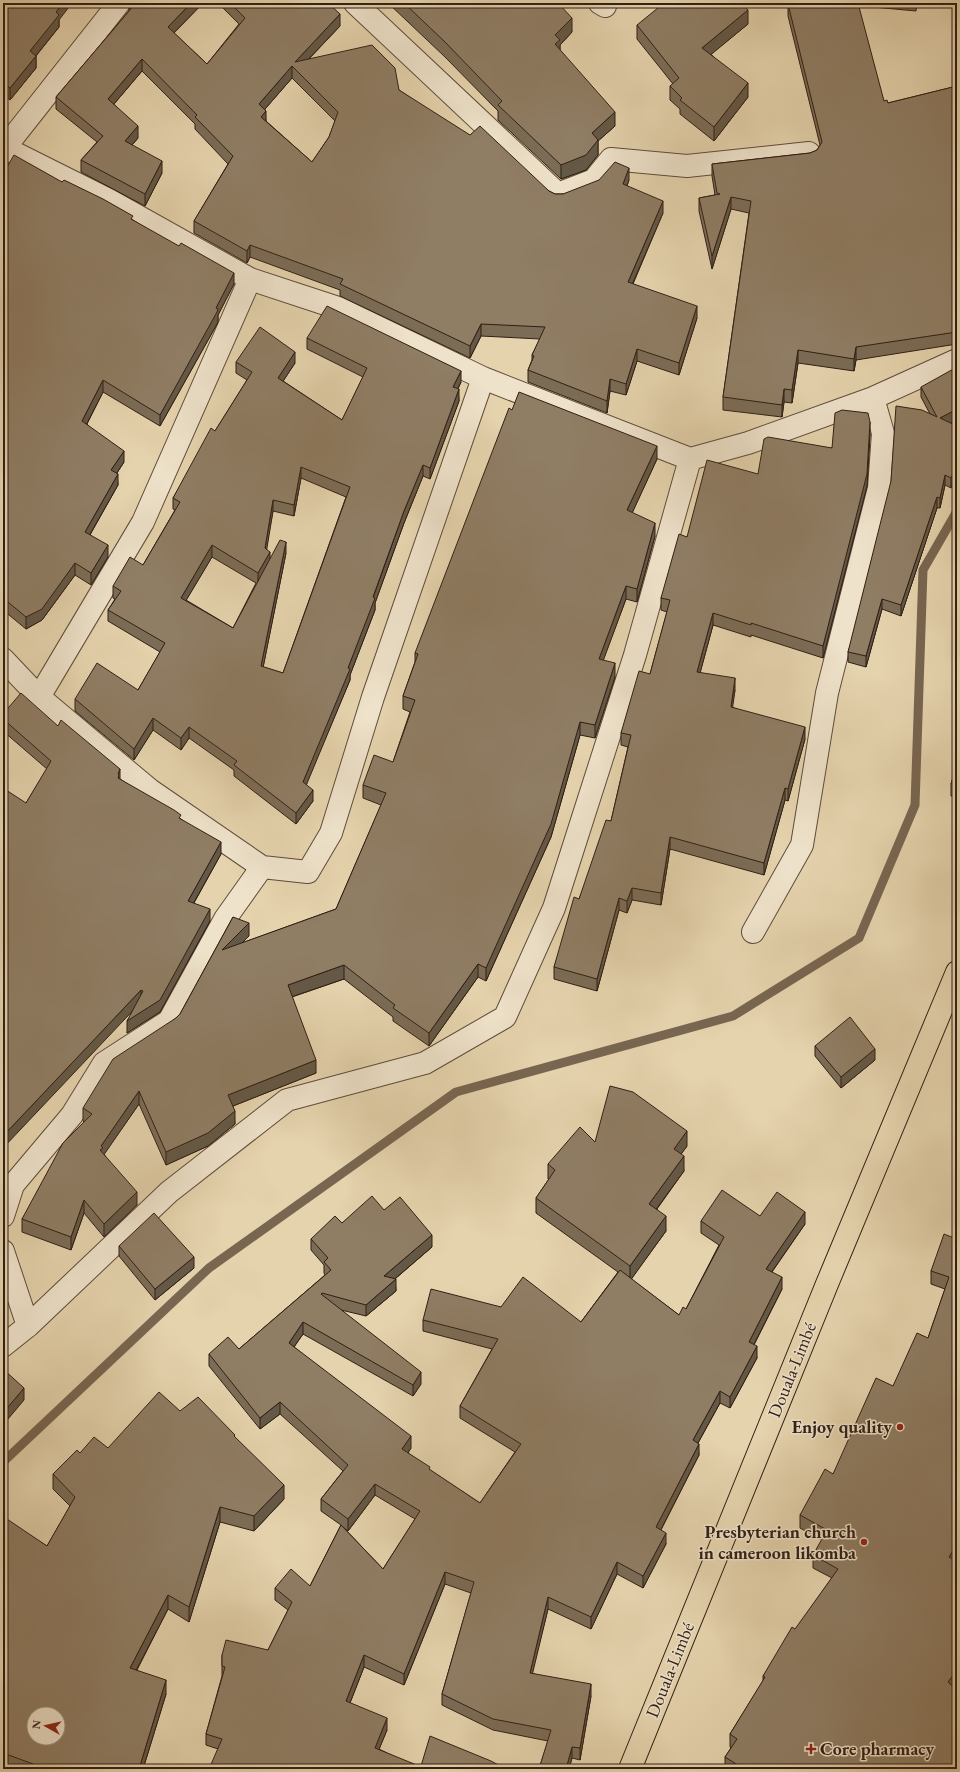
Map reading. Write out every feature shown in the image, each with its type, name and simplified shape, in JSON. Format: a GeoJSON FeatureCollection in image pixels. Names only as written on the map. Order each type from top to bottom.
{"type":"FeatureCollection","features":[{"type":"Feature","properties":{"kind":"highway","name":"Douala-Limbé"},"geometry":{"type":"LineString","coordinates":[[630,1769],[827,1284],[957,972]]}},
{"type":"Feature","properties":{"kind":"street"},"geometry":{"type":"LineString","coordinates":[[119,3],[4,148],[109,200],[250,278],[338,308],[483,378],[690,460],[748,443],[873,398],[957,360]]}},
{"type":"Feature","properties":{"kind":"street"},"geometry":{"type":"LineString","coordinates":[[355,3],[558,194],[594,180],[611,159],[687,166],[809,153]]}},
{"type":"Feature","properties":{"kind":"street"},"geometry":{"type":"LineString","coordinates":[[600,3],[605,6],[606,3]]}},
{"type":"Feature","properties":{"kind":"street"},"geometry":{"type":"LineString","coordinates":[[39,697],[143,522],[250,278]]}},
{"type":"Feature","properties":{"kind":"street"},"geometry":{"type":"LineString","coordinates":[[3,659],[39,697],[150,790],[262,867],[308,872],[331,833],[372,697],[483,378]]}},
{"type":"Feature","properties":{"kind":"street"},"geometry":{"type":"LineString","coordinates":[[754,932],[802,845],[827,693],[879,488],[883,433],[873,398]]}},
{"type":"Feature","properties":{"kind":"street"},"geometry":{"type":"LineString","coordinates":[[3,1346],[28,1326],[168,1192],[287,1100],[426,1063],[505,1016],[554,908],[635,655],[690,460]]}},
{"type":"Feature","properties":{"kind":"street"},"geometry":{"type":"LineString","coordinates":[[3,1216],[13,1185],[72,1115],[104,1063],[169,1021],[225,919],[262,867]]}},
{"type":"Feature","properties":{"kind":"street"},"geometry":{"type":"LineString","coordinates":[[3,1251],[28,1326]]}},
{"type":"Feature","properties":{"kind":"building"},"geometry":{"type":"Polygon","coordinates":[[[3,3],[63,3],[56,12],[59,15],[30,51],[36,56],[10,88],[3,83],[3,3]]]}},
{"type":"Feature","properties":{"kind":"building"},"geometry":{"type":"Polygon","coordinates":[[[134,3],[191,3],[168,27],[207,64],[245,18],[230,3],[328,3],[340,14],[295,62],[372,45],[395,68],[399,90],[470,135],[480,126],[549,191],[555,194],[563,194],[599,180],[615,162],[629,168],[623,184],[663,201],[628,282],[697,306],[679,363],[637,349],[626,384],[610,379],[607,401],[528,370],[534,356],[532,355],[545,327],[481,324],[470,346],[340,284],[343,279],[250,245],[247,251],[194,221],[233,156],[195,117],[197,115],[142,59],[108,99],[138,126],[125,141],[162,161],[145,194],[81,160],[103,136],[56,97],[135,4],[134,3]],[[292,66],[259,104],[266,111],[261,117],[312,162],[329,137],[338,112],[292,66]]]}},
{"type":"Feature","properties":{"kind":"building"},"geometry":{"type":"Polygon","coordinates":[[[404,3],[558,3],[572,18],[555,35],[560,40],[555,44],[615,112],[592,133],[598,140],[586,155],[561,165],[498,105],[502,101],[445,42],[404,3]]]}},
{"type":"Feature","properties":{"kind":"building"},"geometry":{"type":"Polygon","coordinates":[[[664,3],[742,3],[748,10],[702,48],[748,83],[714,127],[680,100],[682,98],[670,86],[679,78],[637,25],[664,3]]]}},
{"type":"Feature","properties":{"kind":"building"},"geometry":{"type":"Polygon","coordinates":[[[858,3],[884,101],[887,100],[888,103],[957,86],[957,332],[856,347],[854,359],[798,350],[792,390],[784,389],[782,405],[723,397],[751,201],[731,197],[712,256],[699,198],[720,194],[717,193],[712,164],[810,153],[817,150],[822,142],[788,4],[858,3]]]}},
{"type":"Feature","properties":{"kind":"building"},"geometry":{"type":"Polygon","coordinates":[[[14,155],[62,182],[64,180],[103,199],[133,216],[131,219],[179,246],[181,243],[234,273],[216,308],[218,309],[217,312],[160,415],[103,380],[82,421],[124,451],[111,470],[118,474],[85,532],[108,545],[91,573],[75,563],[42,609],[26,617],[3,598],[3,174],[14,155]]]}},
{"type":"Feature","properties":{"kind":"building"},"geometry":{"type":"Polygon","coordinates":[[[327,306],[461,371],[453,387],[459,389],[430,468],[423,465],[404,511],[373,597],[375,598],[348,668],[350,669],[303,782],[313,790],[296,813],[234,765],[237,761],[189,727],[181,738],[153,718],[134,749],[75,699],[97,663],[138,690],[165,643],[108,610],[121,591],[113,586],[130,557],[143,565],[180,502],[173,498],[211,428],[215,431],[252,372],[236,362],[260,327],[295,352],[278,378],[342,420],[367,368],[307,338],[327,306]],[[301,467],[294,505],[273,500],[265,548],[270,552],[258,573],[212,545],[181,598],[233,628],[280,540],[286,542],[261,666],[283,673],[350,487],[301,467]]]}},
{"type":"Feature","properties":{"kind":"building"},"geometry":{"type":"Polygon","coordinates":[[[957,367],[957,409],[940,418],[957,426],[957,465],[951,478],[945,475],[940,498],[937,497],[901,605],[882,599],[866,656],[848,652],[891,481],[896,406],[922,410],[937,417],[921,387],[957,367]]]}},
{"type":"Feature","properties":{"kind":"building"},"geometry":{"type":"Polygon","coordinates":[[[519,392],[657,446],[627,510],[655,523],[637,589],[626,586],[599,659],[615,663],[595,725],[580,722],[551,824],[486,968],[478,964],[429,1033],[393,1008],[395,1005],[344,965],[288,985],[316,1060],[228,1095],[235,1111],[208,1133],[166,1152],[139,1091],[101,1146],[103,1148],[100,1150],[137,1192],[104,1224],[84,1200],[71,1237],[22,1219],[63,1143],[92,1114],[83,1108],[113,1059],[180,1014],[233,917],[249,923],[222,950],[336,909],[386,793],[363,785],[374,755],[393,762],[415,700],[403,696],[418,654],[415,653],[509,408],[512,410],[519,392]]]}},
{"type":"Feature","properties":{"kind":"building"},"geometry":{"type":"Polygon","coordinates":[[[842,410],[868,413],[870,422],[867,474],[823,646],[751,623],[751,625],[713,613],[697,672],[735,678],[731,707],[805,727],[788,789],[785,788],[764,863],[670,837],[661,893],[632,888],[627,901],[619,898],[597,979],[554,967],[574,897],[579,899],[606,820],[611,821],[631,735],[621,733],[639,671],[650,674],[670,600],[661,598],[679,534],[687,537],[707,460],[758,474],[764,439],[768,437],[832,448],[835,413],[842,410]]]}},
{"type":"Feature","properties":{"kind":"building"},"geometry":{"type":"Polygon","coordinates":[[[21,693],[58,726],[61,720],[120,769],[118,778],[174,810],[181,815],[179,818],[221,842],[188,901],[210,909],[160,1000],[127,1021],[143,991],[141,990],[3,1136],[3,788],[26,803],[51,761],[3,719],[3,714],[21,693]]]}},
{"type":"Feature","properties":{"kind":"building"},"geometry":{"type":"Polygon","coordinates":[[[957,755],[957,786],[951,784],[956,766],[953,766],[957,755]]]}},
{"type":"Feature","properties":{"kind":"building"},"geometry":{"type":"Polygon","coordinates":[[[850,1017],[875,1049],[841,1077],[815,1046],[850,1017]]]}},
{"type":"Feature","properties":{"kind":"building"},"geometry":{"type":"Polygon","coordinates":[[[610,1086],[633,1092],[687,1131],[674,1149],[684,1156],[649,1204],[666,1216],[630,1266],[536,1198],[555,1170],[548,1164],[580,1127],[595,1142],[610,1086]]]}},
{"type":"Feature","properties":{"kind":"building"},"geometry":{"type":"Polygon","coordinates":[[[722,1190],[760,1216],[777,1192],[805,1212],[766,1269],[782,1277],[749,1342],[757,1346],[730,1397],[720,1391],[693,1440],[699,1444],[656,1527],[666,1533],[643,1576],[617,1562],[591,1617],[548,1597],[530,1673],[591,1684],[580,1748],[572,1747],[566,1769],[539,1769],[551,1730],[493,1719],[442,1694],[474,1582],[445,1572],[404,1674],[364,1655],[346,1701],[387,1718],[375,1748],[419,1766],[418,1769],[209,1769],[222,1739],[206,1734],[225,1667],[222,1666],[222,1655],[226,1640],[268,1650],[292,1602],[275,1588],[291,1569],[310,1586],[341,1525],[383,1569],[420,1511],[375,1484],[348,1519],[321,1499],[348,1465],[280,1402],[260,1418],[209,1354],[228,1337],[239,1349],[331,1270],[324,1262],[328,1258],[311,1239],[335,1216],[342,1223],[372,1196],[384,1210],[400,1197],[432,1235],[384,1276],[396,1279],[366,1305],[322,1293],[321,1294],[421,1372],[413,1385],[303,1322],[289,1343],[411,1436],[402,1449],[480,1503],[521,1444],[460,1406],[498,1339],[423,1320],[431,1289],[501,1307],[523,1277],[581,1322],[620,1270],[679,1315],[683,1307],[686,1309],[724,1237],[701,1221],[722,1190]]]}},
{"type":"Feature","properties":{"kind":"building"},"geometry":{"type":"Polygon","coordinates":[[[154,1213],[194,1257],[155,1289],[119,1246],[154,1213]]]}},
{"type":"Feature","properties":{"kind":"building"},"geometry":{"type":"Polygon","coordinates":[[[957,1230],[957,1544],[949,1557],[957,1562],[957,1670],[948,1682],[957,1691],[957,1769],[744,1769],[725,1757],[737,1739],[730,1734],[765,1677],[763,1676],[792,1627],[795,1629],[838,1569],[813,1555],[827,1530],[800,1515],[825,1469],[833,1474],[876,1378],[893,1386],[917,1333],[928,1338],[949,1277],[931,1271],[944,1234],[954,1238],[957,1230]]]}},
{"type":"Feature","properties":{"kind":"building"},"geometry":{"type":"Polygon","coordinates":[[[3,1369],[24,1388],[3,1413],[3,1369]]]}},
{"type":"Feature","properties":{"kind":"building"},"geometry":{"type":"Polygon","coordinates":[[[159,1392],[180,1411],[198,1397],[235,1435],[234,1436],[284,1485],[254,1516],[220,1507],[189,1607],[168,1595],[130,1668],[166,1680],[139,1769],[47,1769],[3,1753],[3,1519],[4,1517],[47,1546],[75,1497],[53,1474],[77,1450],[80,1453],[94,1437],[108,1448],[159,1392]]]}},
{"type":"Feature","properties":{"kind":"building"},"geometry":{"type":"Polygon","coordinates":[[[430,1736],[491,1761],[506,1769],[431,1769],[421,1766],[430,1736]]]}},
{"type":"Feature","properties":{"kind":"waterway"},"geometry":{"type":"LineString","coordinates":[[3,1462],[209,1268],[456,1092],[733,1016],[859,938],[915,805],[923,570],[957,511]]}},
{"type":"Feature","properties":{"kind":"place","name":"Enjoy quality"},"geometry":{"type":"Point","coordinates":[900,1427]}},
{"type":"Feature","properties":{"kind":"place","name":"Presbyterian church in cameroon likomba"},"geometry":{"type":"Point","coordinates":[864,1542]}},
{"type":"Feature","properties":{"kind":"place","name":"Core pharmacy"},"geometry":{"type":"Point","coordinates":[811,1749]}}]}
